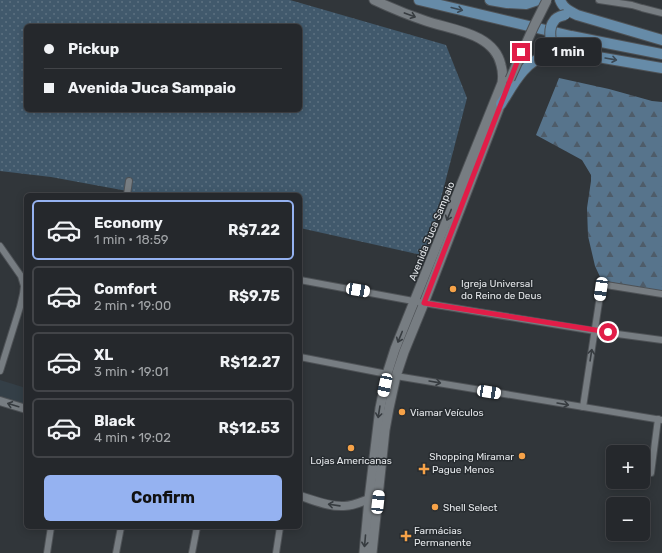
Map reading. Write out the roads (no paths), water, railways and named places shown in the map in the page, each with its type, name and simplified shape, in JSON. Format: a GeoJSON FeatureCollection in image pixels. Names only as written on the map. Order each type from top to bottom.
{"type":"FeatureCollection","features":[{"type":"Feature","properties":{"kind":"main road","name":"Avenida Juca Sampaio"},"geometry":{"type":"LineString","coordinates":[[372,553],[395,349],[504,76],[501,62],[495,50],[488,43],[479,38],[427,21],[374,0]]}},
{"type":"Feature","properties":{"kind":"main road"},"geometry":{"type":"LineString","coordinates":[[419,0],[571,36],[662,54]]}},
{"type":"Feature","properties":{"kind":"main road"},"geometry":{"type":"LineString","coordinates":[[490,0],[526,4],[538,0]]}},
{"type":"Feature","properties":{"kind":"main road","name":"Avenida Juca Sampaio"},"geometry":{"type":"LineString","coordinates":[[364,553],[380,408],[392,375],[404,352],[424,303],[510,80],[530,32],[547,0]]}},
{"type":"Feature","properties":{"kind":"main road"},"geometry":{"type":"LineString","coordinates":[[560,0],[567,10],[577,15],[662,40]]}},
{"type":"Feature","properties":{"kind":"main road"},"geometry":{"type":"LineString","coordinates":[[577,15],[562,15],[554,19],[550,31],[551,41],[554,46],[564,51],[662,68]]}},
{"type":"Feature","properties":{"kind":"main road"},"geometry":{"type":"LineString","coordinates":[[501,104],[524,69],[532,62],[540,57],[564,51]]}},
{"type":"Feature","properties":{"kind":"street"},"geometry":{"type":"LineString","coordinates":[[599,0],[634,2],[642,8],[662,13]]}},
{"type":"Feature","properties":{"kind":"street"},"geometry":{"type":"LineString","coordinates":[[127,193],[129,181]]}},
{"type":"Feature","properties":{"kind":"street"},"geometry":{"type":"LineString","coordinates":[[0,246],[21,276],[24,286],[23,308],[0,371]]}},
{"type":"Feature","properties":{"kind":"street"},"geometry":{"type":"LineString","coordinates":[[302,280],[424,303],[595,331],[662,340]]}},
{"type":"Feature","properties":{"kind":"street"},"geometry":{"type":"LineString","coordinates":[[583,407],[601,289],[606,285],[662,294]]}},
{"type":"Feature","properties":{"kind":"street"},"geometry":{"type":"LineString","coordinates":[[302,358],[660,420],[651,473]]}},
{"type":"Feature","properties":{"kind":"street"},"geometry":{"type":"LineString","coordinates":[[0,401],[24,408]]}},
{"type":"Feature","properties":{"kind":"street"},"geometry":{"type":"LineString","coordinates":[[302,497],[330,505],[343,506],[354,505],[369,499]]}},
{"type":"Feature","properties":{"kind":"street"},"geometry":{"type":"LineString","coordinates":[[47,553],[51,529]]}},
{"type":"Feature","properties":{"kind":"street"},"geometry":{"type":"LineString","coordinates":[[116,553],[121,529]]}},
{"type":"Feature","properties":{"kind":"street"},"geometry":{"type":"LineString","coordinates":[[192,553],[197,529]]}},
{"type":"Feature","properties":{"kind":"street"},"geometry":{"type":"LineString","coordinates":[[276,553],[280,529]]}},
{"type":"Feature","properties":{"kind":"place","name":"Igreja Universal do Reino de Deus"},"geometry":{"type":"Point","coordinates":[453,289]}},
{"type":"Feature","properties":{"kind":"place","name":"Viamar Veículos"},"geometry":{"type":"Point","coordinates":[402,412]}},
{"type":"Feature","properties":{"kind":"place","name":"Lojas Americanas"},"geometry":{"type":"Point","coordinates":[351,448]}},
{"type":"Feature","properties":{"kind":"place","name":"Shopping Miramar"},"geometry":{"type":"Point","coordinates":[522,456]}},
{"type":"Feature","properties":{"kind":"place","name":"Pague Menos"},"geometry":{"type":"Point","coordinates":[424,469]}},
{"type":"Feature","properties":{"kind":"place","name":"Shell Select"},"geometry":{"type":"Point","coordinates":[435,507]}},
{"type":"Feature","properties":{"kind":"place","name":"Farmácias Permanente"},"geometry":{"type":"Point","coordinates":[406,536]}}]}
